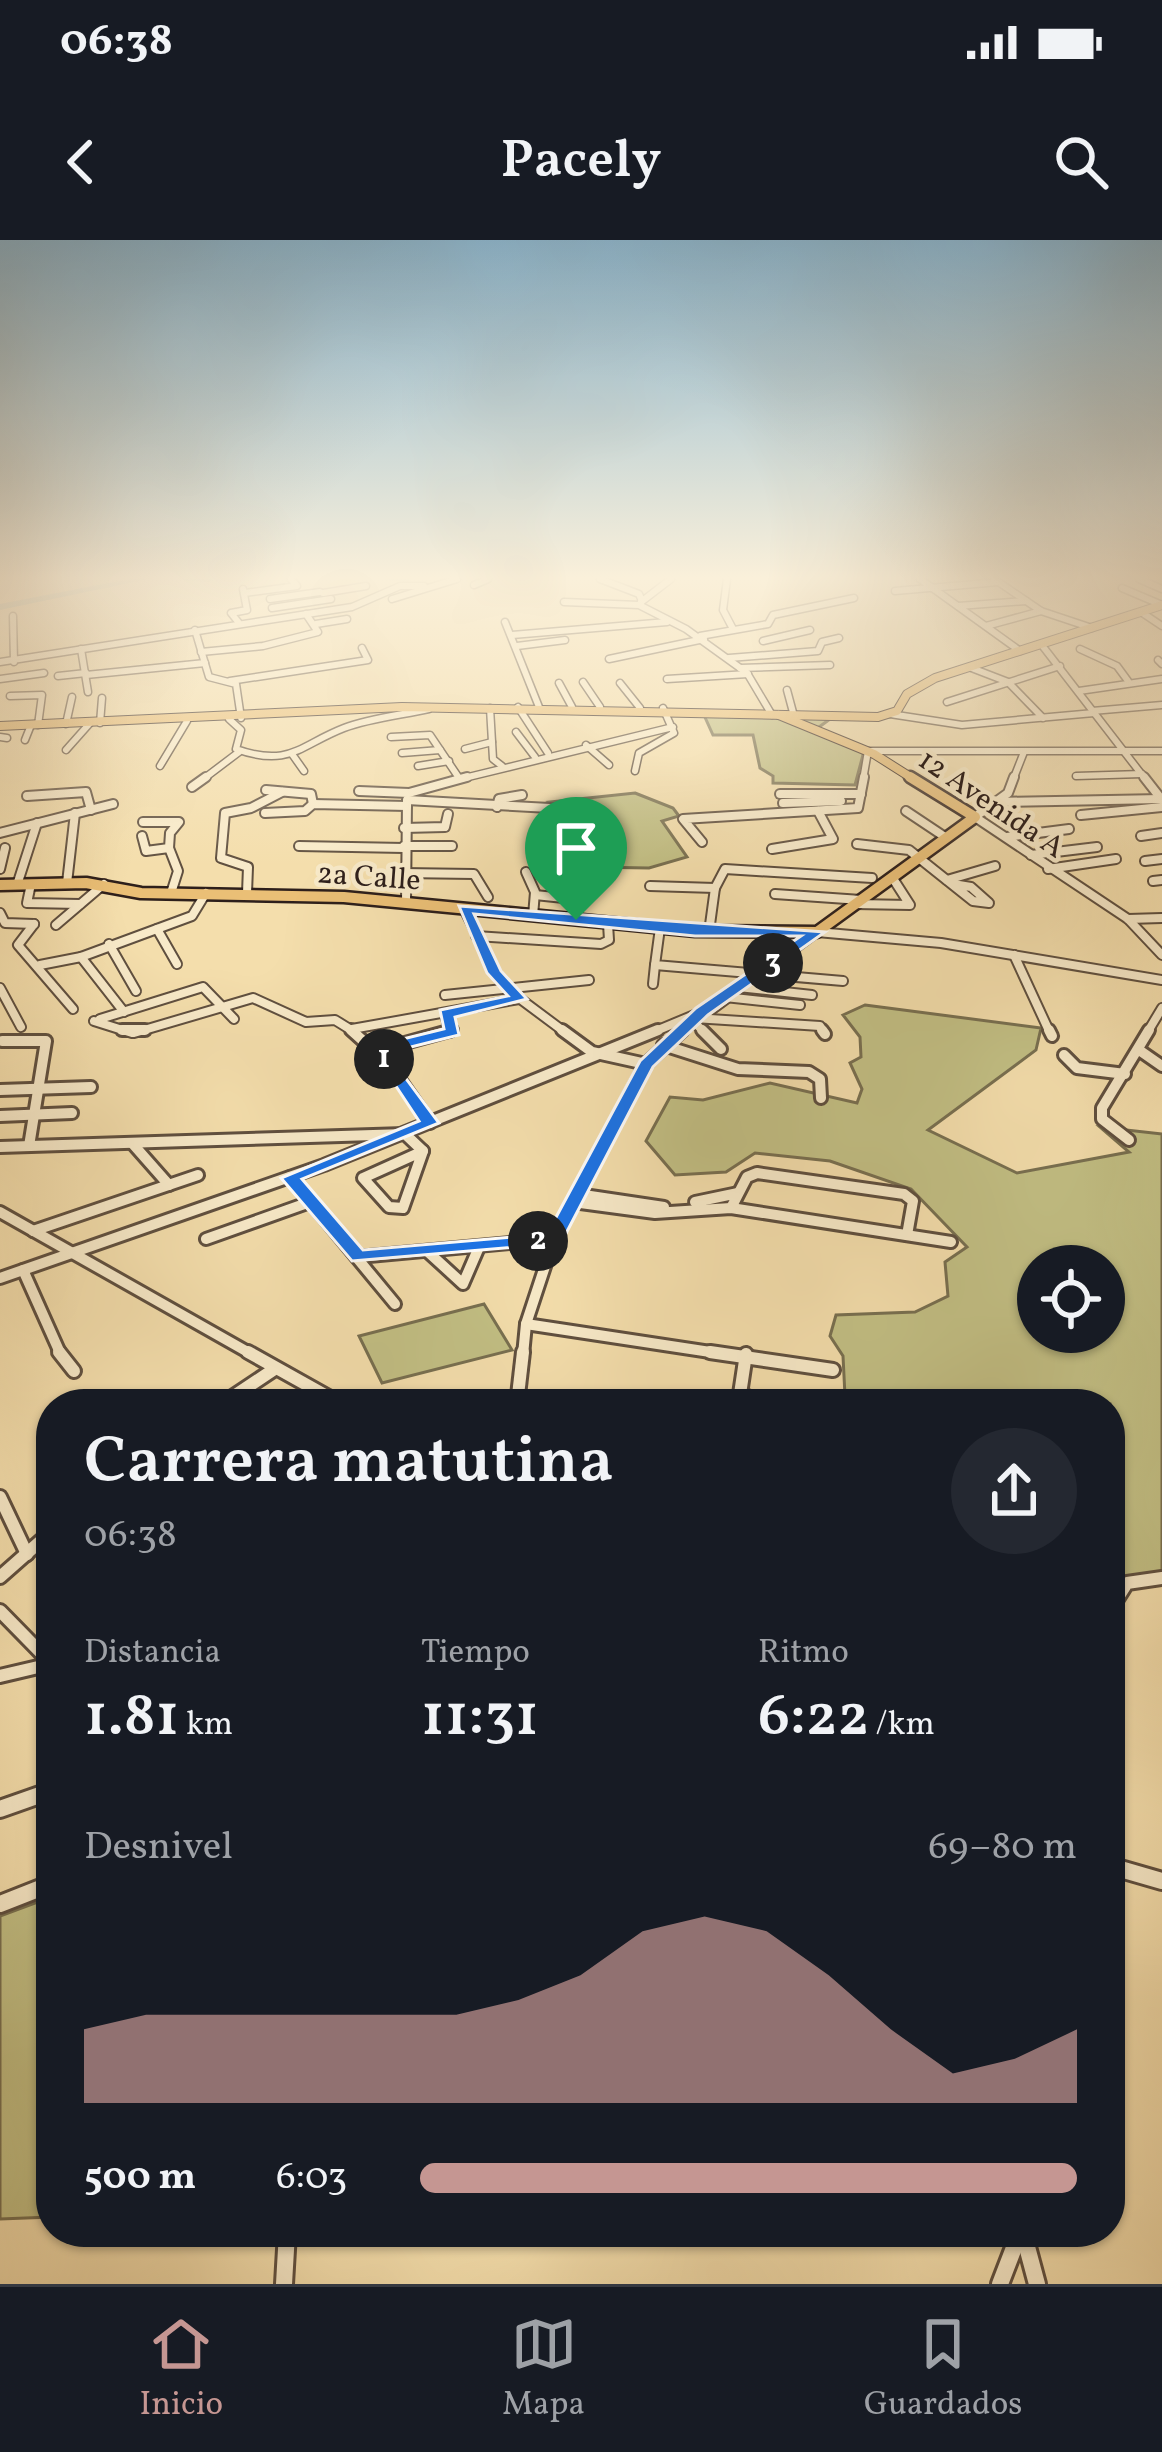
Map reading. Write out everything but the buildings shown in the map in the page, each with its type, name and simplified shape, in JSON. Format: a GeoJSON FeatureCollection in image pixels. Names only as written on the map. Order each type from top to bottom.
{"type":"FeatureCollection","features":[{"type":"Feature","properties":{"kind":"main road"},"geometry":{"type":"LineString","coordinates":[[0,725],[240,721],[518,707],[663,708],[794,716],[890,714],[920,686],[952,674]]}},
{"type":"Feature","properties":{"kind":"main road","name":"12 Avenida A"},"geometry":{"type":"LineString","coordinates":[[776,715],[868,751],[975,817]]}},
{"type":"Feature","properties":{"kind":"main road"},"geometry":{"type":"LineString","coordinates":[[817,932],[876,883],[892,878],[975,817]]}},
{"type":"Feature","properties":{"kind":"main road","name":"2a Calle"},"geometry":{"type":"LineString","coordinates":[[0,885],[104,884],[171,893],[406,902],[709,932],[817,932]]}},
{"type":"Feature","properties":{"kind":"street"},"geometry":{"type":"LineString","coordinates":[[0,679],[32,674]]}},
{"type":"Feature","properties":{"kind":"street"},"geometry":{"type":"LineString","coordinates":[[58,676],[81,674]]}},
{"type":"Feature","properties":{"kind":"street"},"geometry":{"type":"LineString","coordinates":[[86,674],[88,692]]}},
{"type":"Feature","properties":{"kind":"street"},"geometry":{"type":"LineString","coordinates":[[209,674],[233,682],[315,675]]}},
{"type":"Feature","properties":{"kind":"street"},"geometry":{"type":"LineString","coordinates":[[233,682],[280,674]]}},
{"type":"Feature","properties":{"kind":"street"},"geometry":{"type":"LineString","coordinates":[[527,674],[539,707]]}},
{"type":"Feature","properties":{"kind":"street"},"geometry":{"type":"LineString","coordinates":[[667,679],[711,674]]}},
{"type":"Feature","properties":{"kind":"street"},"geometry":{"type":"LineString","coordinates":[[746,674],[776,715]]}},
{"type":"Feature","properties":{"kind":"street"},"geometry":{"type":"LineString","coordinates":[[987,674],[1008,682],[1043,718]]}},
{"type":"Feature","properties":{"kind":"street"},"geometry":{"type":"LineString","coordinates":[[947,702],[1033,674]]}},
{"type":"Feature","properties":{"kind":"street"},"geometry":{"type":"LineString","coordinates":[[1066,674],[1162,802]]}},
{"type":"Feature","properties":{"kind":"street"},"geometry":{"type":"LineString","coordinates":[[1123,674],[1128,681]]}},
{"type":"Feature","properties":{"kind":"street"},"geometry":{"type":"LineString","coordinates":[[19,676],[21,688]]}},
{"type":"Feature","properties":{"kind":"street"},"geometry":{"type":"LineString","coordinates":[[1079,691],[1162,679]]}},
{"type":"Feature","properties":{"kind":"street"},"geometry":{"type":"LineString","coordinates":[[233,682],[240,721],[235,746],[239,752],[259,757],[313,749],[344,728],[429,709]]}},
{"type":"Feature","properties":{"kind":"street"},"geometry":{"type":"LineString","coordinates":[[559,682],[572,707]]}},
{"type":"Feature","properties":{"kind":"street"},"geometry":{"type":"LineString","coordinates":[[584,682],[600,707]]}},
{"type":"Feature","properties":{"kind":"street"},"geometry":{"type":"LineString","coordinates":[[620,683],[640,708]]}},
{"type":"Feature","properties":{"kind":"street"},"geometry":{"type":"LineString","coordinates":[[787,690],[794,716]]}},
{"type":"Feature","properties":{"kind":"street"},"geometry":{"type":"LineString","coordinates":[[10,696],[42,695],[25,740]]}},
{"type":"Feature","properties":{"kind":"street"},"geometry":{"type":"LineString","coordinates":[[66,724],[72,697]]}},
{"type":"Feature","properties":{"kind":"street"},"geometry":{"type":"LineString","coordinates":[[66,750],[95,723],[102,698]]}},
{"type":"Feature","properties":{"kind":"street"},"geometry":{"type":"LineString","coordinates":[[890,714],[962,724],[1162,705]]}},
{"type":"Feature","properties":{"kind":"street"},"geometry":{"type":"LineString","coordinates":[[518,707],[548,753]]}},
{"type":"Feature","properties":{"kind":"street"},"geometry":{"type":"LineString","coordinates":[[490,708],[493,759],[502,766]]}},
{"type":"Feature","properties":{"kind":"street"},"geometry":{"type":"LineString","coordinates":[[635,771],[639,753],[674,733],[663,708]]}},
{"type":"Feature","properties":{"kind":"street"},"geometry":{"type":"LineString","coordinates":[[160,766],[187,721]]}},
{"type":"Feature","properties":{"kind":"street"},"geometry":{"type":"LineString","coordinates":[[266,813],[307,811],[313,804],[408,800],[459,778],[548,753],[673,728]]}},
{"type":"Feature","properties":{"kind":"street"},"geometry":{"type":"LineString","coordinates":[[516,732],[535,757]]}},
{"type":"Feature","properties":{"kind":"street"},"geometry":{"type":"LineString","coordinates":[[391,736],[430,735],[459,778]]}},
{"type":"Feature","properties":{"kind":"street"},"geometry":{"type":"LineString","coordinates":[[465,749],[492,742]]}},
{"type":"Feature","properties":{"kind":"street"},"geometry":{"type":"LineString","coordinates":[[586,745],[609,765]]}},
{"type":"Feature","properties":{"kind":"street"},"geometry":{"type":"LineString","coordinates":[[402,753],[440,750]]}},
{"type":"Feature","properties":{"kind":"street"},"geometry":{"type":"LineString","coordinates":[[561,750],[576,760]]}},
{"type":"Feature","properties":{"kind":"street"},"geometry":{"type":"LineString","coordinates":[[702,842],[683,819],[858,808],[868,751],[1162,751]]}},
{"type":"Feature","properties":{"kind":"street"},"geometry":{"type":"LineString","coordinates":[[192,788],[239,752]]}},
{"type":"Feature","properties":{"kind":"street"},"geometry":{"type":"LineString","coordinates":[[975,817],[1007,793],[1024,752]]}},
{"type":"Feature","properties":{"kind":"street"},"geometry":{"type":"LineString","coordinates":[[292,754],[304,771]]}},
{"type":"Feature","properties":{"kind":"street"},"geometry":{"type":"LineString","coordinates":[[418,766],[449,761]]}},
{"type":"Feature","properties":{"kind":"street"},"geometry":{"type":"LineString","coordinates":[[1076,776],[1142,774]]}},
{"type":"Feature","properties":{"kind":"street"},"geometry":{"type":"LineString","coordinates":[[266,790],[311,794],[313,804]]}},
{"type":"Feature","properties":{"kind":"street"},"geometry":{"type":"LineString","coordinates":[[359,791],[408,800],[568,809],[584,838],[589,865],[576,920]]}},
{"type":"Feature","properties":{"kind":"street"},"geometry":{"type":"LineString","coordinates":[[28,796],[85,792],[91,810]]}},
{"type":"Feature","properties":{"kind":"street"},"geometry":{"type":"LineString","coordinates":[[247,893],[248,867],[221,858],[225,813],[251,808],[282,792]]}},
{"type":"Feature","properties":{"kind":"street"},"geometry":{"type":"LineString","coordinates":[[782,799],[861,794]]}},
{"type":"Feature","properties":{"kind":"street"},"geometry":{"type":"LineString","coordinates":[[497,807],[499,799],[522,795]]}},
{"type":"Feature","properties":{"kind":"street"},"geometry":{"type":"LineString","coordinates":[[406,902],[402,873],[408,800]]}},
{"type":"Feature","properties":{"kind":"street"},"geometry":{"type":"LineString","coordinates":[[997,802],[1162,802]]}},
{"type":"Feature","properties":{"kind":"street"},"geometry":{"type":"LineString","coordinates":[[1081,815],[1162,802]]}},
{"type":"Feature","properties":{"kind":"street"},"geometry":{"type":"LineString","coordinates":[[0,833],[113,804]]}},
{"type":"Feature","properties":{"kind":"street"},"geometry":{"type":"LineString","coordinates":[[906,811],[945,837]]}},
{"type":"Feature","properties":{"kind":"street"},"geometry":{"type":"LineString","coordinates":[[772,849],[833,839],[818,812]]}},
{"type":"Feature","properties":{"kind":"street"},"geometry":{"type":"LineString","coordinates":[[67,883],[75,814]]}},
{"type":"Feature","properties":{"kind":"street"},"geometry":{"type":"LineString","coordinates":[[404,828],[445,827],[448,814]]}},
{"type":"Feature","properties":{"kind":"street","name":"12 Avenida A"},"geometry":{"type":"LineString","coordinates":[[975,817],[1128,919],[1162,956]]}},
{"type":"Feature","properties":{"kind":"street"},"geometry":{"type":"LineString","coordinates":[[143,822],[179,822],[170,833],[169,848],[178,871],[171,893]]}},
{"type":"Feature","properties":{"kind":"street"},"geometry":{"type":"LineString","coordinates":[[17,885],[37,824]]}},
{"type":"Feature","properties":{"kind":"street"},"geometry":{"type":"LineString","coordinates":[[1005,837],[1069,830]]}},
{"type":"Feature","properties":{"kind":"street"},"geometry":{"type":"LineString","coordinates":[[1141,836],[1162,833]]}},
{"type":"Feature","properties":{"kind":"street"},"geometry":{"type":"LineString","coordinates":[[142,836],[148,852],[169,848]]}},
{"type":"Feature","properties":{"kind":"street"},"geometry":{"type":"LineString","coordinates":[[1031,855],[1094,848],[1078,839]]}},
{"type":"Feature","properties":{"kind":"street"},"geometry":{"type":"LineString","coordinates":[[857,844],[905,849],[950,882],[995,866]]}},
{"type":"Feature","properties":{"kind":"street"},"geometry":{"type":"LineString","coordinates":[[298,846],[452,846]]}},
{"type":"Feature","properties":{"kind":"street"},"geometry":{"type":"LineString","coordinates":[[0,868],[5,848]]}},
{"type":"Feature","properties":{"kind":"street"},"geometry":{"type":"LineString","coordinates":[[1048,869],[1116,859]]}},
{"type":"Feature","properties":{"kind":"street"},"geometry":{"type":"LineString","coordinates":[[1145,861],[1162,860]]}},
{"type":"Feature","properties":{"kind":"street"},"geometry":{"type":"LineString","coordinates":[[860,866],[876,883]]}},
{"type":"Feature","properties":{"kind":"street"},"geometry":{"type":"LineString","coordinates":[[709,932],[715,888],[725,869],[876,883]]}},
{"type":"Feature","properties":{"kind":"street"},"geometry":{"type":"LineString","coordinates":[[526,872],[535,895],[533,916]]}},
{"type":"Feature","properties":{"kind":"street"},"geometry":{"type":"LineString","coordinates":[[402,873],[474,874],[488,897]]}},
{"type":"Feature","properties":{"kind":"street"},"geometry":{"type":"LineString","coordinates":[[775,894],[910,905],[892,878]]}},
{"type":"Feature","properties":{"kind":"street"},"geometry":{"type":"LineString","coordinates":[[31,884],[27,903],[80,904]]}},
{"type":"Feature","properties":{"kind":"street"},"geometry":{"type":"LineString","coordinates":[[56,925],[104,884]]}},
{"type":"Feature","properties":{"kind":"street"},"geometry":{"type":"LineString","coordinates":[[650,886],[715,888]]}},
{"type":"Feature","properties":{"kind":"street"},"geometry":{"type":"LineString","coordinates":[[40,965],[81,957],[191,916],[206,893]]}},
{"type":"Feature","properties":{"kind":"street"},"geometry":{"type":"LineString","coordinates":[[535,895],[583,900]]}},
{"type":"Feature","properties":{"kind":"street"},"geometry":{"type":"LineString","coordinates":[[464,909],[503,986],[592,1052],[646,1064]]}},
{"type":"Feature","properties":{"kind":"street"},"geometry":{"type":"LineString","coordinates":[[0,913],[8,924],[33,923],[18,945],[40,965],[73,1009]]}},
{"type":"Feature","properties":{"kind":"street"},"geometry":{"type":"LineString","coordinates":[[1128,919],[1162,917]]}},
{"type":"Feature","properties":{"kind":"street"},"geometry":{"type":"LineString","coordinates":[[476,936],[601,944],[609,940],[608,924]]}},
{"type":"Feature","properties":{"kind":"street"},"geometry":{"type":"LineString","coordinates":[[652,984],[660,928]]}},
{"type":"Feature","properties":{"kind":"street"},"geometry":{"type":"LineString","coordinates":[[157,929],[177,964]]}},
{"type":"Feature","properties":{"kind":"street"},"geometry":{"type":"LineString","coordinates":[[520,1389],[526,1324],[554,1239],[646,1064],[696,1017],[817,932]]}},
{"type":"Feature","properties":{"kind":"street","name":"2a Calle"},"geometry":{"type":"LineString","coordinates":[[817,932],[1014,955],[1162,980]]}},
{"type":"Feature","properties":{"kind":"street"},"geometry":{"type":"LineString","coordinates":[[1150,942],[1162,942]]}},
{"type":"Feature","properties":{"kind":"street"},"geometry":{"type":"LineString","coordinates":[[109,944],[136,991]]}},
{"type":"Feature","properties":{"kind":"street"},"geometry":{"type":"LineString","coordinates":[[1014,955],[1052,1036]]}},
{"type":"Feature","properties":{"kind":"street"},"geometry":{"type":"LineString","coordinates":[[81,957],[124,1012]]}},
{"type":"Feature","properties":{"kind":"street"},"geometry":{"type":"LineString","coordinates":[[655,965],[843,982]]}},
{"type":"Feature","properties":{"kind":"street"},"geometry":{"type":"LineString","coordinates":[[445,995],[589,980]]}},
{"type":"Feature","properties":{"kind":"street"},"geometry":{"type":"LineString","coordinates":[[234,1019],[223,1006],[203,987],[94,1021],[133,1034],[223,1006],[253,998],[306,1022],[335,1020],[376,1051],[430,1123]]}},
{"type":"Feature","properties":{"kind":"street"},"geometry":{"type":"LineString","coordinates":[[738,987],[812,994]]}},
{"type":"Feature","properties":{"kind":"street"},"geometry":{"type":"LineString","coordinates":[[0,988],[21,1027]]}},
{"type":"Feature","properties":{"kind":"street"},"geometry":{"type":"LineString","coordinates":[[723,997],[800,1005]]}},
{"type":"Feature","properties":{"kind":"street"},"geometry":{"type":"LineString","coordinates":[[352,1029],[519,999]]}},
{"type":"Feature","properties":{"kind":"street"},"geometry":{"type":"LineString","coordinates":[[1129,1140],[1101,1113],[1162,1008]]}},
{"type":"Feature","properties":{"kind":"street"},"geometry":{"type":"LineString","coordinates":[[376,1051],[453,1032],[445,1014]]}},
{"type":"Feature","properties":{"kind":"street"},"geometry":{"type":"LineString","coordinates":[[696,1017],[721,1049]]}},
{"type":"Feature","properties":{"kind":"street"},"geometry":{"type":"LineString","coordinates":[[0,1278],[290,1178],[405,1134],[592,1052],[696,1017],[820,1026],[825,1034]]}},
{"type":"Feature","properties":{"kind":"street"},"geometry":{"type":"LineString","coordinates":[[2,1041],[46,1042],[29,1146]]}},
{"type":"Feature","properties":{"kind":"street"},"geometry":{"type":"LineString","coordinates":[[663,1045],[738,1069],[809,1072],[820,1079],[821,1098]]}},
{"type":"Feature","properties":{"kind":"street"},"geometry":{"type":"LineString","coordinates":[[1139,1050],[1162,1066]]}},
{"type":"Feature","properties":{"kind":"street"},"geometry":{"type":"LineString","coordinates":[[1064,1055],[1077,1068],[1125,1074]]}},
{"type":"Feature","properties":{"kind":"street"},"geometry":{"type":"LineString","coordinates":[[0,1090],[91,1087]]}},
{"type":"Feature","properties":{"kind":"street"},"geometry":{"type":"LineString","coordinates":[[0,1116],[72,1113]]}},
{"type":"Feature","properties":{"kind":"street"},"geometry":{"type":"LineString","coordinates":[[0,1147],[405,1134],[423,1150]]}},
{"type":"Feature","properties":{"kind":"street"},"geometry":{"type":"LineString","coordinates":[[132,1143],[169,1184]]}},
{"type":"Feature","properties":{"kind":"street"},"geometry":{"type":"LineString","coordinates":[[423,1150],[404,1208],[389,1207],[363,1178],[423,1150]]}},
{"type":"Feature","properties":{"kind":"street"},"geometry":{"type":"LineString","coordinates":[[731,1208],[747,1177],[757,1173],[904,1194],[913,1202],[907,1235]]}},
{"type":"Feature","properties":{"kind":"street"},"geometry":{"type":"LineString","coordinates":[[34,1231],[198,1175]]}},
{"type":"Feature","properties":{"kind":"street"},"geometry":{"type":"LineString","coordinates":[[290,1178],[395,1304]]}},
{"type":"Feature","properties":{"kind":"street"},"geometry":{"type":"LineString","coordinates":[[575,1198],[666,1207],[738,1193]]}},
{"type":"Feature","properties":{"kind":"street"},"geometry":{"type":"LineString","coordinates":[[575,1198],[656,1213],[731,1208],[951,1242]]}},
{"type":"Feature","properties":{"kind":"street"},"geometry":{"type":"LineString","coordinates":[[206,1239],[310,1202]]}},
{"type":"Feature","properties":{"kind":"street"},"geometry":{"type":"LineString","coordinates":[[0,1212],[310,1389]]}},
{"type":"Feature","properties":{"kind":"street"},"geometry":{"type":"LineString","coordinates":[[358,1257],[554,1239]]}},
{"type":"Feature","properties":{"kind":"street"},"geometry":{"type":"LineString","coordinates":[[428,1251],[463,1284],[479,1247]]}},
{"type":"Feature","properties":{"kind":"street"},"geometry":{"type":"LineString","coordinates":[[22,1270],[58,1350],[74,1371]]}},
{"type":"Feature","properties":{"kind":"street"},"geometry":{"type":"LineString","coordinates":[[526,1324],[833,1370]]}},
{"type":"Feature","properties":{"kind":"street"},"geometry":{"type":"LineString","coordinates":[[741,1389],[746,1354]]}},
{"type":"Feature","properties":{"kind":"street"},"geometry":{"type":"LineString","coordinates":[[244,1389],[273,1370]]}},
{"type":"Feature","properties":{"kind":"street"},"geometry":{"type":"LineString","coordinates":[[0,1497],[27,1554]]}},
{"type":"Feature","properties":{"kind":"street"},"geometry":{"type":"LineString","coordinates":[[0,1577],[36,1546]]}},
{"type":"Feature","properties":{"kind":"street"},"geometry":{"type":"LineString","coordinates":[[1125,1586],[1162,1578]]}},
{"type":"Feature","properties":{"kind":"street"},"geometry":{"type":"LineString","coordinates":[[0,1611],[36,1648]]}},
{"type":"Feature","properties":{"kind":"street"},"geometry":{"type":"LineString","coordinates":[[0,1676],[36,1668]]}},
{"type":"Feature","properties":{"kind":"street"},"geometry":{"type":"LineString","coordinates":[[0,1809],[36,1796]]}},
{"type":"Feature","properties":{"kind":"street"},"geometry":{"type":"LineString","coordinates":[[1125,1870],[1162,1881]]}},
{"type":"Feature","properties":{"kind":"street"},"geometry":{"type":"LineString","coordinates":[[0,1904],[36,1890]]}},
{"type":"Feature","properties":{"kind":"street"},"geometry":{"type":"LineString","coordinates":[[284,2284],[286,2247]]}},
{"type":"Feature","properties":{"kind":"street"},"geometry":{"type":"LineString","coordinates":[[1000,2284],[1016,2247]]}},
{"type":"Feature","properties":{"kind":"street"},"geometry":{"type":"LineString","coordinates":[[1026,2247],[1037,2284]]}},
{"type":"Feature","properties":{"kind":"shaded area"},"geometry":{"type":"Polygon","coordinates":[[[704,715],[830,719],[815,730],[864,751],[855,785],[773,783],[773,776],[760,768],[753,735],[713,735],[704,715]]]}},
{"type":"Feature","properties":{"kind":"shaded area"},"geometry":{"type":"Polygon","coordinates":[[[635,793],[673,808],[679,816],[662,821],[687,857],[649,868],[587,867],[577,828],[550,802],[635,793]]]}},
{"type":"Feature","properties":{"kind":"shaded area"},"geometry":{"type":"Polygon","coordinates":[[[865,1005],[1041,1028],[1036,1050],[928,1130],[1017,1173],[1129,1152],[1100,1127],[1162,1134],[1162,1583],[1128,1584],[1125,1588],[1125,1389],[845,1389],[843,1356],[830,1336],[836,1315],[915,1312],[948,1296],[945,1262],[967,1247],[911,1189],[830,1161],[755,1153],[726,1172],[675,1175],[646,1141],[670,1097],[703,1100],[770,1083],[857,1103],[862,1089],[850,1063],[861,1057],[860,1037],[843,1015],[865,1005]]]}},
{"type":"Feature","properties":{"kind":"shaded area"},"geometry":{"type":"Polygon","coordinates":[[[484,1304],[512,1350],[382,1383],[359,1336],[484,1304]]]}},
{"type":"Feature","properties":{"kind":"shaded area"},"geometry":{"type":"Polygon","coordinates":[[[36,1903],[36,2218],[0,2219],[0,1916],[36,1903]]]}},
{"type":"Feature","properties":{"kind":"route"},"geometry":{"type":"LineString","coordinates":[[464,909],[576,920],[695,931],[817,932],[702,1012],[646,1064],[554,1239],[358,1257],[290,1178],[430,1123],[376,1051],[453,1032],[445,1014],[519,999],[494,973],[464,909]]}}]}
